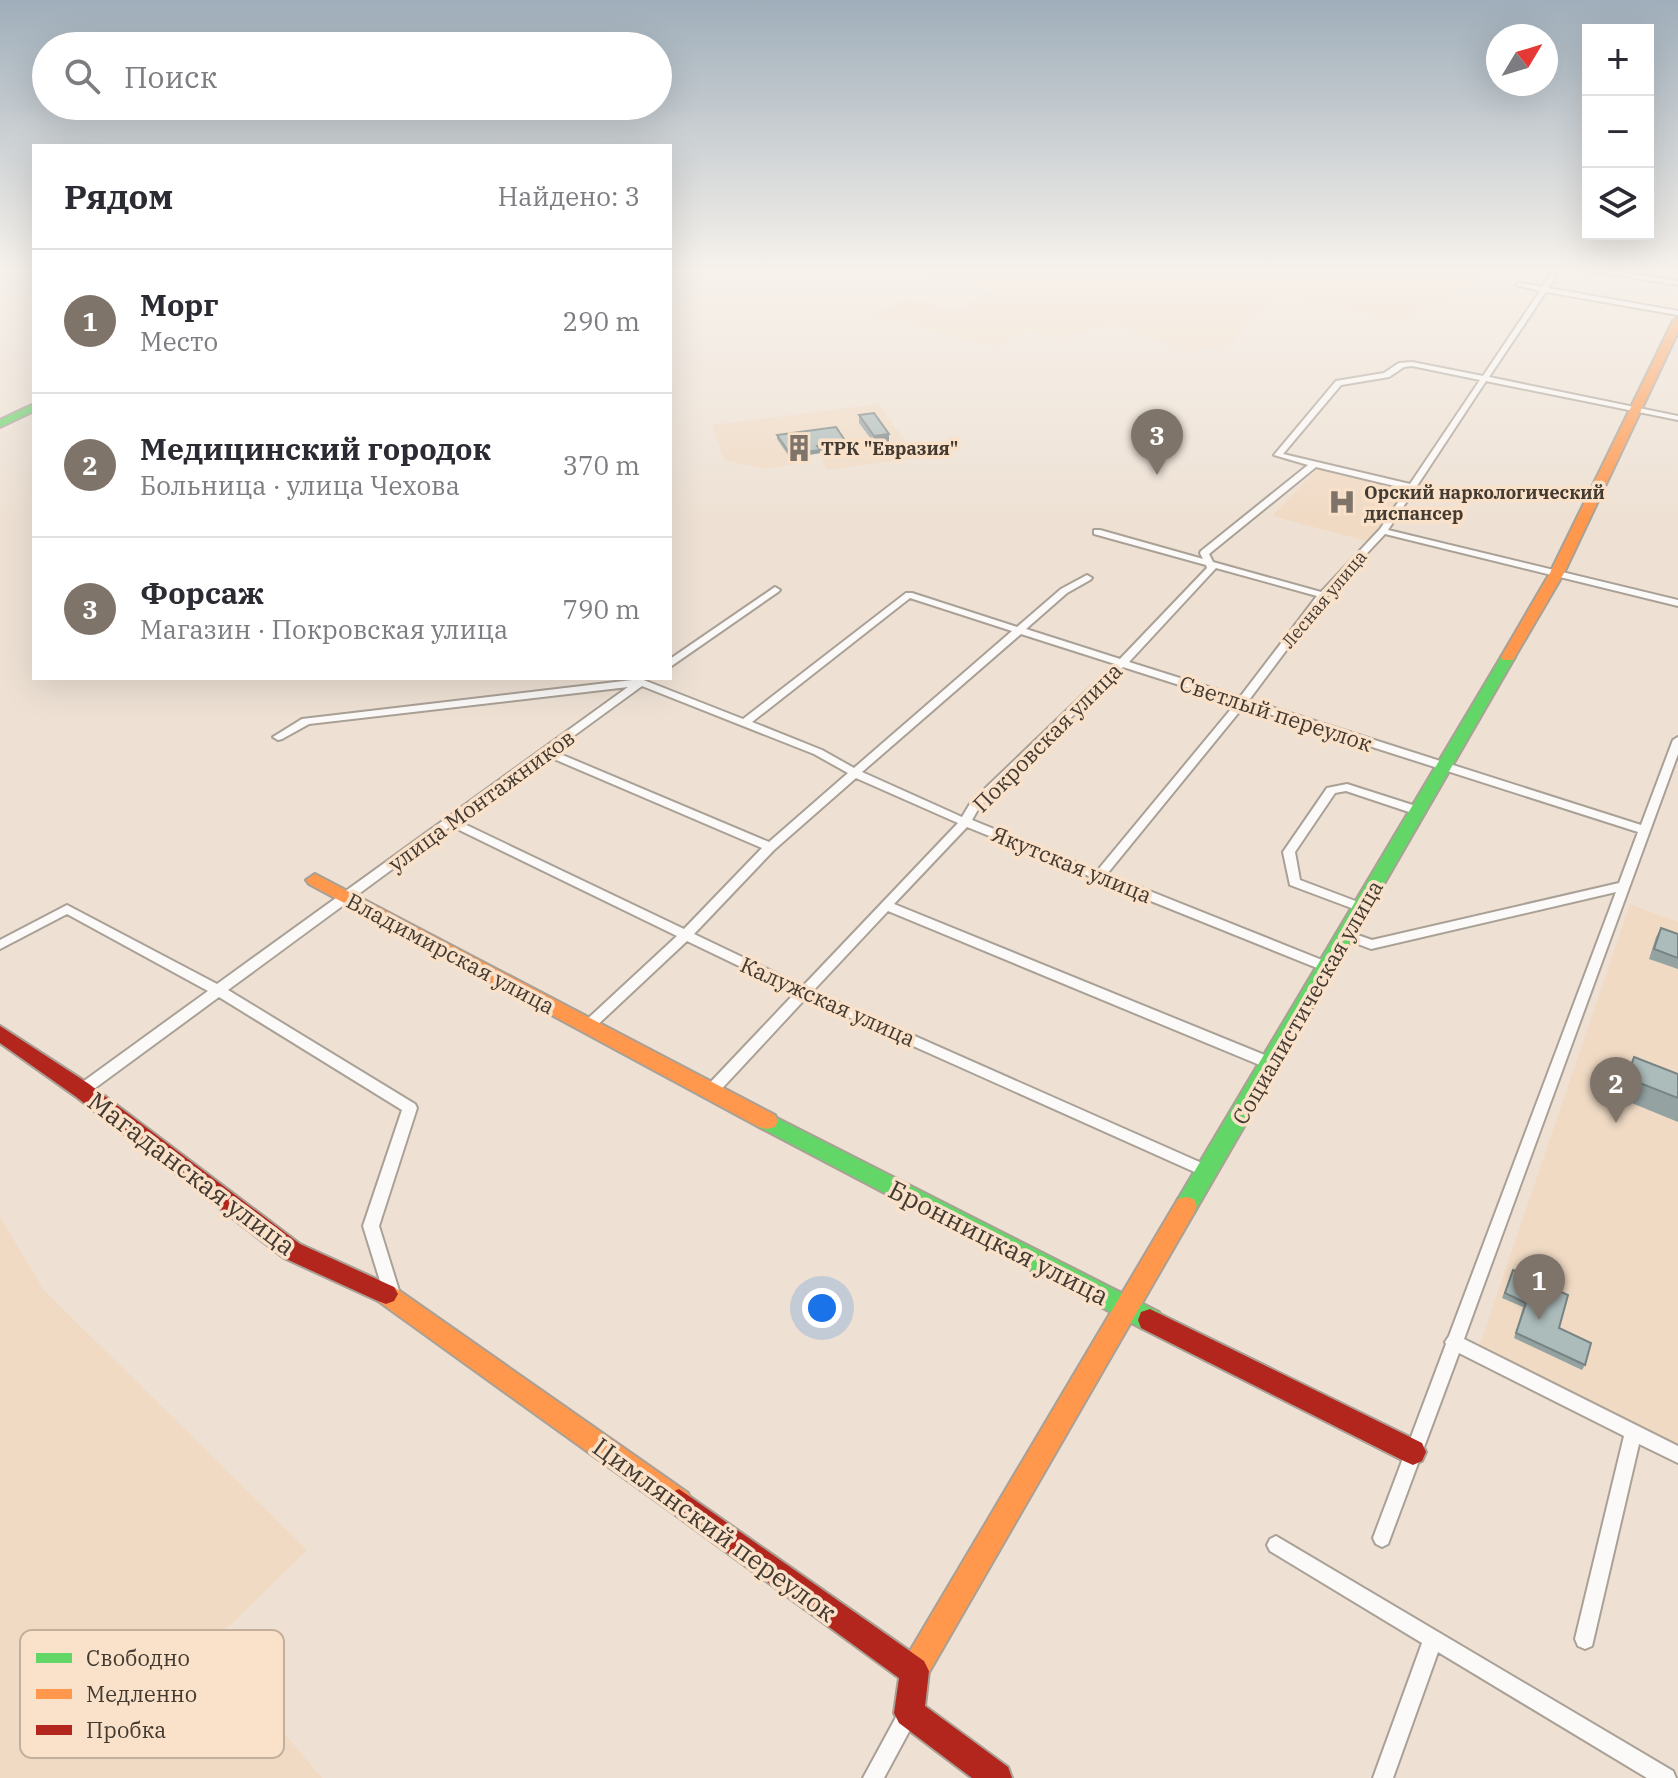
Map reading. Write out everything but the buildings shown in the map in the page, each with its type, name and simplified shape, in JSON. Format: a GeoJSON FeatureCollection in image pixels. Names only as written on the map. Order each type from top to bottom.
{"type":"FeatureCollection","features":[{"type":"Feature","properties":{"kind":"street","name":"Лесная улица"},"geometry":{"type":"LineString","coordinates":[[1100,875],[1242,702],[1323,595],[1383,531],[1502,353]]}},
{"type":"Feature","properties":{"kind":"street","name":"Социалистическая улица"},"geometry":{"type":"LineString","coordinates":[[914,1671],[1557,573],[1663,353]]}},
{"type":"Feature","properties":{"kind":"street"},"geometry":{"type":"LineString","coordinates":[[1411,487],[1278,455],[1339,383],[1386,375],[1402,365],[1412,364],[1678,418]]}},
{"type":"Feature","properties":{"kind":"street"},"geometry":{"type":"LineString","coordinates":[[0,424],[32,408]]}},
{"type":"Feature","properties":{"kind":"street","name":"Покровская улица"},"geometry":{"type":"LineString","coordinates":[[710,1092],[965,822],[975,804],[1212,568],[1204,553],[1314,464]]}},
{"type":"Feature","properties":{"kind":"street"},"geometry":{"type":"LineString","coordinates":[[1383,531],[1678,603]]}},
{"type":"Feature","properties":{"kind":"street"},"geometry":{"type":"LineString","coordinates":[[1097,532],[1323,595]]}},
{"type":"Feature","properties":{"kind":"street"},"geometry":{"type":"LineString","coordinates":[[587,1027],[685,936],[770,847],[1064,591],[1087,578]]}},
{"type":"Feature","properties":{"kind":"street"},"geometry":{"type":"LineString","coordinates":[[672,663],[775,590]]}},
{"type":"Feature","properties":{"kind":"street","name":"Светлый переулок"},"geometry":{"type":"LineString","coordinates":[[746,722],[909,595],[1644,830]]}},
{"type":"Feature","properties":{"kind":"street"},"geometry":{"type":"LineString","coordinates":[[278,737],[306,721],[645,680]]}},
{"type":"Feature","properties":{"kind":"street","name":"Якутская улица"},"geometry":{"type":"LineString","coordinates":[[645,680],[818,752],[855,773],[965,822],[1327,967]]}},
{"type":"Feature","properties":{"kind":"street","name":"улица Монтажников"},"geometry":{"type":"LineString","coordinates":[[82,1090],[645,680]]}},
{"type":"Feature","properties":{"kind":"street"},"geometry":{"type":"LineString","coordinates":[[1382,1538],[1678,740]]}},
{"type":"Feature","properties":{"kind":"street"},"geometry":{"type":"LineString","coordinates":[[547,752],[770,847]]}},
{"type":"Feature","properties":{"kind":"street"},"geometry":{"type":"LineString","coordinates":[[1362,908],[1294,882],[1289,852],[1331,790],[1347,787],[1418,811]]}},
{"type":"Feature","properties":{"kind":"street","name":"Калужская улица"},"geometry":{"type":"LineString","coordinates":[[451,822],[804,992],[1208,1172]]}},
{"type":"Feature","properties":{"kind":"street","name":"Владимирская улица"},"geometry":{"type":"LineString","coordinates":[[315,880],[587,1027]]}},
{"type":"Feature","properties":{"kind":"street"},"geometry":{"type":"LineString","coordinates":[[1346,935],[1371,945],[1625,886]]}},
{"type":"Feature","properties":{"kind":"street"},"geometry":{"type":"LineString","coordinates":[[887,906],[1272,1064]]}},
{"type":"Feature","properties":{"kind":"street"},"geometry":{"type":"LineString","coordinates":[[0,945],[67,909],[219,991],[410,1108],[371,1226],[393,1297]]}},
{"type":"Feature","properties":{"kind":"street","name":"Бронницкая улица"},"geometry":{"type":"LineString","coordinates":[[587,1027],[1126,1308],[1413,1452]]}},
{"type":"Feature","properties":{"kind":"street","name":"Магаданская улица"},"geometry":{"type":"LineString","coordinates":[[0,1033],[82,1090],[292,1251],[393,1297]]}},
{"type":"Feature","properties":{"kind":"street","name":"Цимлянский переулок"},"geometry":{"type":"LineString","coordinates":[[393,1297],[914,1671]]}},
{"type":"Feature","properties":{"kind":"street"},"geometry":{"type":"LineString","coordinates":[[1453,1342],[1678,1455]]}},
{"type":"Feature","properties":{"kind":"street"},"geometry":{"type":"LineString","coordinates":[[1585,1639],[1633,1433]]}},
{"type":"Feature","properties":{"kind":"street"},"geometry":{"type":"LineString","coordinates":[[1276,1545],[1666,1778]]}},
{"type":"Feature","properties":{"kind":"street"},"geometry":{"type":"LineString","coordinates":[[1383,1778],[1433,1639]]}},
{"type":"Feature","properties":{"kind":"street"},"geometry":{"type":"LineString","coordinates":[[873,1778],[909,1713],[914,1671]]}},
{"type":"Feature","properties":{"kind":"street"},"geometry":{"type":"LineString","coordinates":[[909,1713],[997,1778]]}},
{"type":"Feature","properties":{"kind":"shaded area"},"geometry":{"type":"Polygon","coordinates":[[[879,404],[917,458],[827,470],[819,454],[791,458],[794,464],[764,469],[724,460],[712,425],[879,404]]]}},
{"type":"Feature","properties":{"kind":"shaded area","name":"Орский наркологический диспансер"},"geometry":{"type":"Polygon","coordinates":[[[1318,468],[1408,489],[1381,530],[1366,541],[1272,516],[1318,468]]]}},
{"type":"Feature","properties":{"kind":"shaded area"},"geometry":{"type":"Polygon","coordinates":[[[1630,904],[1678,922],[1678,1445],[1479,1347],[1630,904]]]}},
{"type":"Feature","properties":{"kind":"shaded area"},"geometry":{"type":"Polygon","coordinates":[[[0,1217],[44,1290],[307,1550],[225,1630],[20,1630],[20,1758],[284,1758],[284,1733],[322,1778],[0,1778],[0,1217]]]}},
{"type":"Feature","properties":{"kind":"traffic: fast"},"geometry":{"type":"LineString","coordinates":[[0,424],[32,408]]}},
{"type":"Feature","properties":{"kind":"traffic: fast"},"geometry":{"type":"LineString","coordinates":[[1186,1206],[1508,657]]}},
{"type":"Feature","properties":{"kind":"traffic: fast"},"geometry":{"type":"LineString","coordinates":[[767,1121],[1150,1320]]}},
{"type":"Feature","properties":{"kind":"traffic: slow"},"geometry":{"type":"LineString","coordinates":[[1508,657],[1557,573],[1663,353]]}},
{"type":"Feature","properties":{"kind":"traffic: slow"},"geometry":{"type":"LineString","coordinates":[[315,880],[767,1121]]}},
{"type":"Feature","properties":{"kind":"traffic: slow"},"geometry":{"type":"LineString","coordinates":[[914,1671],[1186,1206]]}},
{"type":"Feature","properties":{"kind":"traffic: slow"},"geometry":{"type":"LineString","coordinates":[[386,1294],[679,1502]]}},
{"type":"Feature","properties":{"kind":"traffic: jam"},"geometry":{"type":"LineString","coordinates":[[0,1033],[82,1090],[292,1251],[386,1294]]}},
{"type":"Feature","properties":{"kind":"traffic: jam"},"geometry":{"type":"LineString","coordinates":[[1150,1320],[1413,1452]]}},
{"type":"Feature","properties":{"kind":"traffic: jam"},"geometry":{"type":"LineString","coordinates":[[679,1502],[914,1671],[909,1713],[997,1778]]}},
{"type":"Feature","properties":{"kind":"place","name":"ТРК \"Евразия\""},"geometry":{"type":"Point","coordinates":[799,448]}},
{"type":"Feature","properties":{"kind":"place","name":"Форсаж"},"geometry":{"type":"Point","coordinates":[1157,475]}},
{"type":"Feature","properties":{"kind":"place","name":"Орский наркологический диспансер"},"geometry":{"type":"Point","coordinates":[1342,502]}},
{"type":"Feature","properties":{"kind":"place","name":"Медицинский городок"},"geometry":{"type":"Point","coordinates":[1616,1123]}},
{"type":"Feature","properties":{"kind":"place","name":"Морг"},"geometry":{"type":"Point","coordinates":[1539,1320]}}]}
